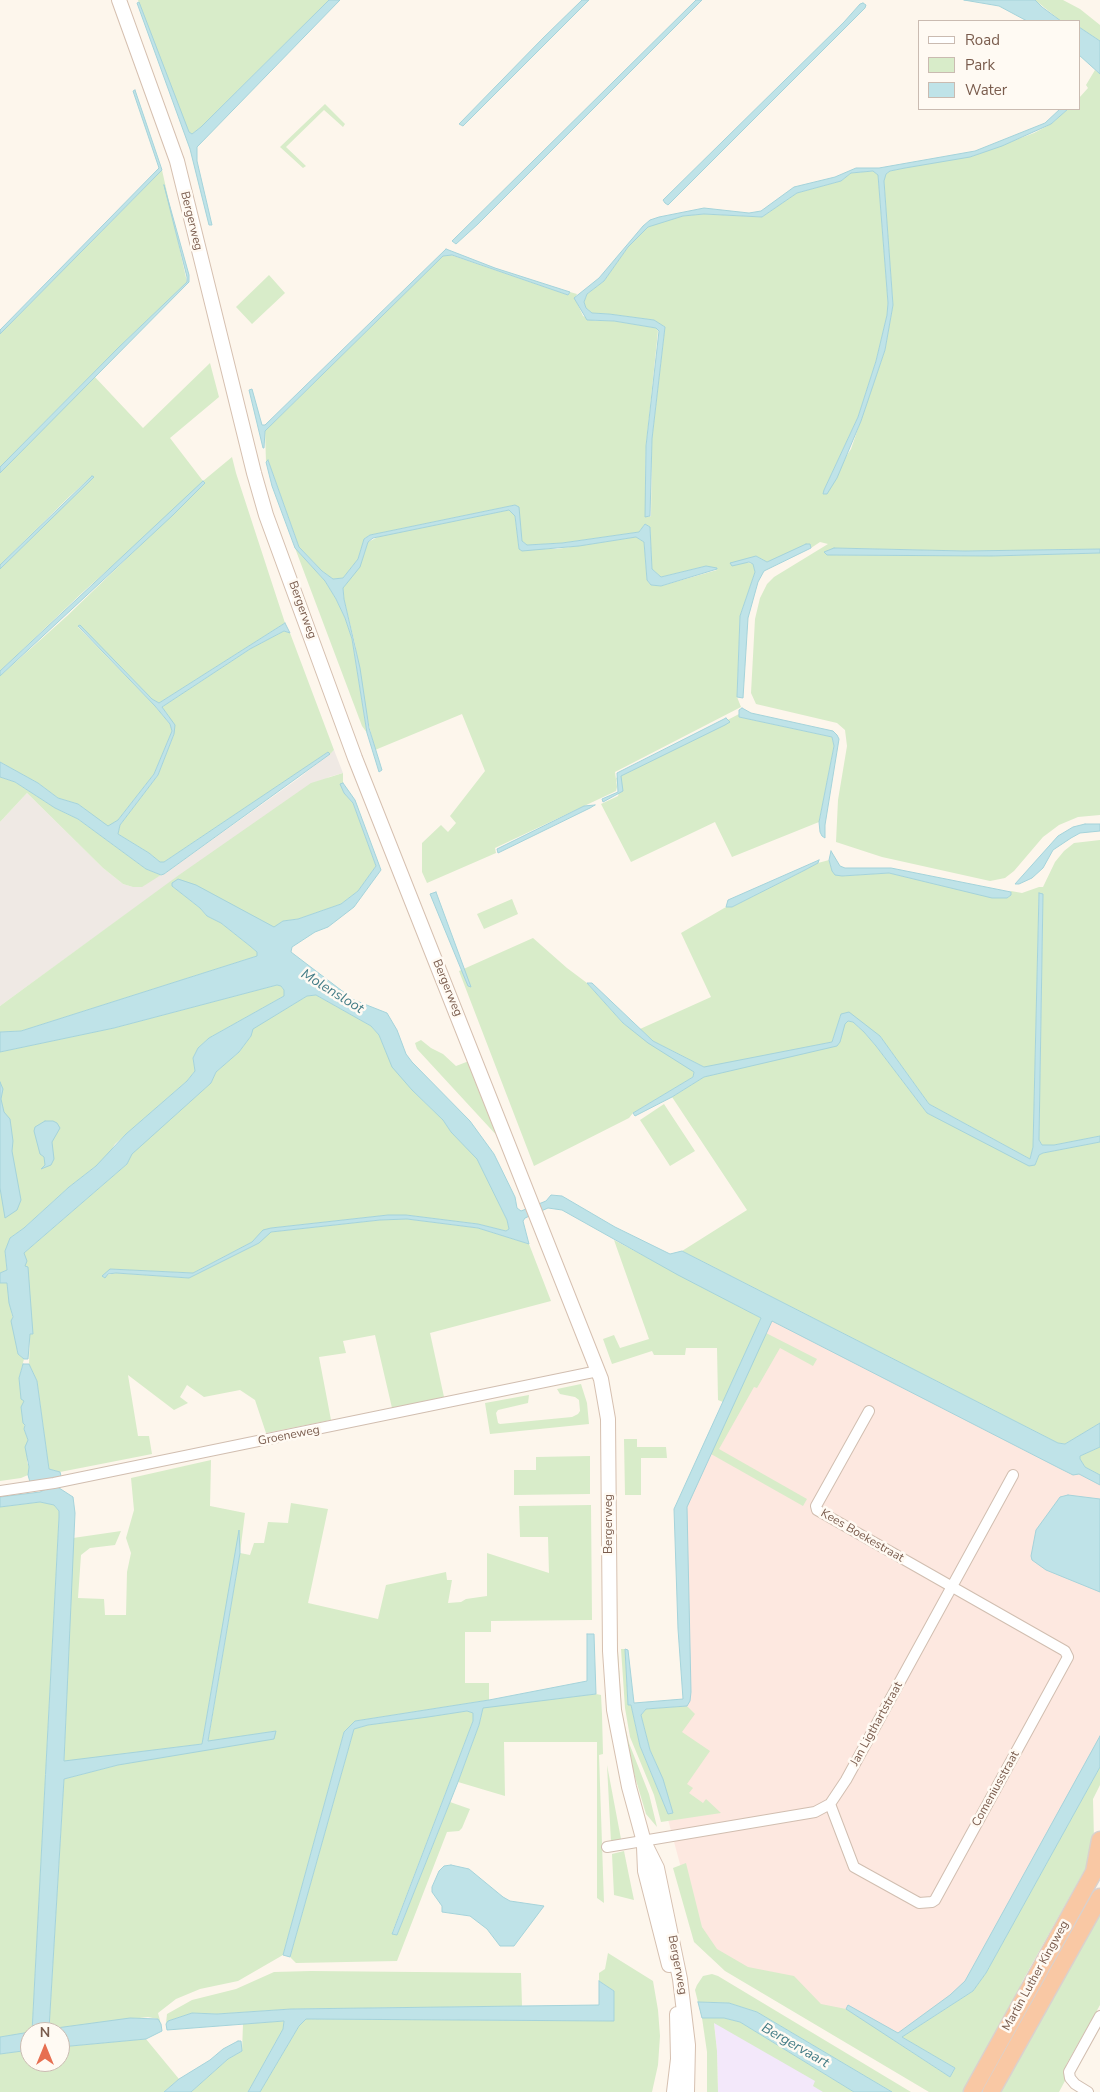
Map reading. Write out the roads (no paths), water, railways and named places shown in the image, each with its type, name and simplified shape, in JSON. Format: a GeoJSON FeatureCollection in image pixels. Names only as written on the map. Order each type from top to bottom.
{"type":"FeatureCollection","features":[{"type":"Feature","properties":{"kind":"highway","name":"Martin Luther Kingweg"},"geometry":{"type":"LineString","coordinates":[[972,2092],[1097,1866],[1100,1840]]}},
{"type":"Feature","properties":{"kind":"highway","name":"Martin Luther Kingweg"},"geometry":{"type":"LineString","coordinates":[[991,2092],[1100,1897]]}},
{"type":"Feature","properties":{"kind":"main road","name":"Bergerweg"},"geometry":{"type":"LineString","coordinates":[[119,0],[175,156],[266,515],[355,758],[535,1209],[587,1374],[608,1419],[610,1651],[613,1696],[620,1746],[644,1842],[645,1871],[675,1994],[678,2043],[674,2092]]}},
{"type":"Feature","properties":{"kind":"main road","name":"Bergerweg"},"geometry":{"type":"LineString","coordinates":[[644,1842],[657,1868],[682,1986],[688,2045],[687,2092]]}},
{"type":"Feature","properties":{"kind":"street","name":"Groeneweg"},"geometry":{"type":"LineString","coordinates":[[0,1490],[54,1483],[587,1374]]}},
{"type":"Feature","properties":{"kind":"street","name":"Kees Boekestraat"},"geometry":{"type":"LineString","coordinates":[[869,1411],[816,1506],[817,1510],[953,1588]]}},
{"type":"Feature","properties":{"kind":"street","name":"Jan Ligthartstraat"},"geometry":{"type":"LineString","coordinates":[[830,1804],[846,1780],[953,1588],[1013,1475]]}},
{"type":"Feature","properties":{"kind":"street","name":"Comeniusstraat"},"geometry":{"type":"LineString","coordinates":[[830,1804],[854,1867],[919,1903],[928,1904],[935,1900],[1068,1657],[1065,1651],[953,1588]]}},
{"type":"Feature","properties":{"kind":"street"},"geometry":{"type":"LineString","coordinates":[[607,1847],[815,1812],[830,1804]]}},
{"type":"Feature","properties":{"kind":"street"},"geometry":{"type":"LineString","coordinates":[[1088,2092],[1075,2084],[1070,2078],[1069,2072],[1100,2016]]}},
{"type":"Feature","properties":{"kind":"water"},"geometry":{"type":"Polygon","coordinates":[[[329,0],[340,0],[197,147],[197,161],[212,225],[209,225],[190,149],[137,3],[139,2],[189,132],[192,134],[329,0]]]}},
{"type":"Feature","properties":{"kind":"water"},"geometry":{"type":"Polygon","coordinates":[[[582,0],[589,0],[463,126],[459,124],[543,38],[582,0]]]}},
{"type":"Feature","properties":{"kind":"water"},"geometry":{"type":"Polygon","coordinates":[[[696,0],[702,0],[478,224],[456,244],[452,241],[696,0]]]}},
{"type":"Feature","properties":{"kind":"water"},"geometry":{"type":"Polygon","coordinates":[[[964,0],[1035,0],[1060,20],[1025,20],[999,6],[964,0]]]}},
{"type":"Feature","properties":{"kind":"water"},"geometry":{"type":"Polygon","coordinates":[[[863,3],[866,5],[865,8],[668,205],[665,203],[663,200],[863,3]]]}},
{"type":"Feature","properties":{"kind":"water"},"geometry":{"type":"Polygon","coordinates":[[[1080,28],[1100,41],[1100,74],[1080,56],[1080,28]]]}},
{"type":"Feature","properties":{"kind":"water"},"geometry":{"type":"Polygon","coordinates":[[[135,90],[162,170],[0,334],[0,330],[159,168],[133,91],[135,90]]]}},
{"type":"Feature","properties":{"kind":"water"},"geometry":{"type":"Polygon","coordinates":[[[1059,110],[1067,110],[1051,124],[1002,146],[970,157],[890,171],[886,174],[884,181],[893,305],[885,350],[861,421],[837,478],[827,494],[823,494],[824,490],[858,417],[876,361],[887,315],[888,303],[878,175],[873,171],[851,173],[841,181],[797,193],[762,217],[704,214],[683,216],[648,227],[628,247],[604,281],[587,294],[584,302],[586,308],[592,313],[654,320],[665,327],[652,439],[650,516],[645,517],[646,446],[659,331],[656,328],[614,321],[587,320],[574,298],[599,278],[643,226],[650,220],[659,217],[704,208],[749,213],[761,211],[794,187],[835,177],[856,168],[879,168],[975,151],[1045,123],[1059,110]]]}},
{"type":"Feature","properties":{"kind":"water"},"geometry":{"type":"Polygon","coordinates":[[[164,185],[189,275],[189,282],[0,473],[0,467],[119,347],[187,282],[164,185]]]}},
{"type":"Feature","properties":{"kind":"water"},"geometry":{"type":"Polygon","coordinates":[[[446,249],[495,268],[570,292],[568,295],[452,255],[443,256],[265,431],[263,448],[249,390],[252,389],[262,425],[265,425],[446,249]]]}},
{"type":"Feature","properties":{"kind":"water"},"geometry":{"type":"Polygon","coordinates":[[[268,460],[299,547],[322,571],[333,579],[343,578],[358,559],[364,539],[370,535],[515,505],[519,507],[522,541],[527,545],[562,543],[639,532],[645,524],[650,527],[652,569],[661,577],[706,566],[717,569],[661,586],[651,585],[647,580],[644,542],[636,537],[579,546],[522,551],[519,549],[515,516],[509,510],[373,538],[368,542],[360,567],[343,588],[360,668],[369,728],[382,770],[379,772],[367,733],[352,639],[345,618],[325,581],[295,548],[272,486],[266,462],[268,460]]]}},
{"type":"Feature","properties":{"kind":"water"},"geometry":{"type":"Polygon","coordinates":[[[92,476],[94,477],[0,569],[0,565],[92,476]]]}},
{"type":"Feature","properties":{"kind":"water"},"geometry":{"type":"Polygon","coordinates":[[[203,481],[205,483],[173,515],[0,676],[0,671],[203,481]]]}},
{"type":"Feature","properties":{"kind":"water"},"geometry":{"type":"Polygon","coordinates":[[[806,544],[810,544],[811,548],[764,571],[758,582],[748,618],[743,698],[737,697],[740,616],[755,572],[753,564],[749,562],[732,566],[730,563],[756,556],[767,562],[806,544]]]}},
{"type":"Feature","properties":{"kind":"water"},"geometry":{"type":"Polygon","coordinates":[[[834,548],[965,551],[1100,549],[1100,553],[992,556],[827,555],[824,552],[834,548]]]}},
{"type":"Feature","properties":{"kind":"water"},"geometry":{"type":"Polygon","coordinates":[[[285,623],[290,633],[284,631],[250,649],[162,707],[175,725],[174,734],[158,775],[120,825],[118,834],[160,862],[164,862],[328,752],[330,754],[164,874],[161,875],[146,869],[78,819],[55,808],[15,782],[0,777],[0,762],[38,783],[58,798],[78,804],[108,826],[118,820],[154,774],[172,731],[170,724],[78,626],[80,625],[152,699],[159,703],[285,623]]]}},
{"type":"Feature","properties":{"kind":"water"},"geometry":{"type":"Polygon","coordinates":[[[742,708],[751,713],[833,731],[837,735],[839,739],[825,825],[825,838],[820,832],[819,822],[834,746],[832,737],[739,717],[739,710],[742,708]]]}},
{"type":"Feature","properties":{"kind":"water"},"geometry":{"type":"Polygon","coordinates":[[[726,718],[730,722],[621,776],[623,791],[603,802],[602,799],[618,792],[617,773],[726,718]]]}},
{"type":"Feature","properties":{"kind":"water","name":"Molensloot"},"geometry":{"type":"Polygon","coordinates":[[[343,783],[355,800],[381,870],[354,907],[328,927],[315,932],[292,947],[291,952],[354,1000],[387,1013],[397,1030],[406,1054],[412,1062],[470,1121],[494,1154],[515,1197],[517,1208],[521,1211],[546,1201],[551,1195],[562,1196],[615,1227],[670,1254],[682,1251],[1058,1443],[1065,1444],[1100,1423],[1100,1447],[1080,1456],[1080,1459],[1085,1467],[1100,1475],[1100,1485],[1079,1474],[1073,1475],[1059,1468],[772,1321],[687,1507],[690,1701],[687,1706],[646,1709],[641,1715],[650,1750],[663,1779],[673,1813],[668,1814],[640,1746],[631,1705],[628,1705],[625,1649],[628,1650],[634,1703],[683,1699],[678,1629],[674,1509],[761,1318],[678,1275],[562,1210],[548,1208],[525,1218],[523,1221],[529,1244],[478,1228],[407,1219],[380,1220],[271,1232],[259,1243],[189,1278],[116,1273],[108,1274],[105,1278],[102,1276],[110,1269],[193,1273],[252,1242],[263,1230],[271,1228],[388,1215],[406,1215],[478,1224],[506,1231],[509,1229],[507,1220],[477,1159],[392,1067],[379,1035],[371,1026],[316,995],[307,996],[253,1029],[251,1036],[239,1052],[216,1072],[211,1083],[132,1154],[127,1164],[24,1253],[27,1261],[25,1266],[28,1267],[33,1334],[30,1334],[28,1359],[24,1359],[18,1354],[11,1321],[13,1317],[9,1303],[7,1283],[0,1283],[0,1273],[7,1270],[5,1251],[10,1238],[96,1166],[126,1134],[187,1081],[195,1071],[193,1058],[198,1048],[209,1038],[284,996],[284,990],[281,986],[277,985],[114,1028],[0,1052],[0,1032],[21,1031],[257,956],[257,952],[250,946],[221,923],[207,916],[200,908],[172,886],[172,883],[178,879],[196,885],[274,927],[283,921],[298,919],[341,904],[358,891],[376,866],[353,803],[344,793],[340,784],[343,783]]]}},
{"type":"Feature","properties":{"kind":"water"},"geometry":{"type":"Polygon","coordinates":[[[595,805],[498,853],[497,849],[584,806],[595,805]]]}},
{"type":"Feature","properties":{"kind":"water"},"geometry":{"type":"Polygon","coordinates":[[[1085,824],[1100,824],[1100,831],[1080,833],[1071,838],[1053,850],[1043,868],[1032,878],[1015,884],[1058,836],[1073,827],[1085,824]]]}},
{"type":"Feature","properties":{"kind":"water"},"geometry":{"type":"Polygon","coordinates":[[[831,851],[840,866],[845,868],[891,868],[1011,892],[1011,895],[1007,898],[992,898],[889,873],[835,875],[829,860],[831,851]]]}},
{"type":"Feature","properties":{"kind":"water"},"geometry":{"type":"Polygon","coordinates":[[[819,860],[818,863],[732,907],[726,907],[728,900],[819,860]]]}},
{"type":"Feature","properties":{"kind":"water"},"geometry":{"type":"Polygon","coordinates":[[[436,892],[471,987],[468,986],[430,894],[436,892]]]}},
{"type":"Feature","properties":{"kind":"water"},"geometry":{"type":"Polygon","coordinates":[[[1039,893],[1043,894],[1039,1140],[1042,1145],[1054,1145],[1100,1136],[1100,1142],[1043,1153],[1039,1155],[1035,1165],[1029,1166],[927,1113],[864,1032],[853,1022],[848,1021],[845,1024],[837,1046],[704,1077],[672,1097],[635,1116],[633,1113],[693,1077],[694,1072],[648,1043],[623,1023],[587,983],[592,983],[653,1041],[704,1067],[832,1042],[841,1014],[849,1012],[880,1036],[929,1104],[1030,1159],[1033,1147],[1039,893]]]}},
{"type":"Feature","properties":{"kind":"water"},"geometry":{"type":"Polygon","coordinates":[[[0,1082],[3,1089],[1,1099],[4,1112],[10,1119],[13,1141],[12,1151],[21,1200],[17,1210],[5,1218],[0,1188],[0,1082]]]}},
{"type":"Feature","properties":{"kind":"water"},"geometry":{"type":"Polygon","coordinates":[[[45,1121],[53,1121],[60,1128],[52,1142],[54,1159],[51,1165],[41,1169],[45,1165],[44,1157],[40,1154],[34,1131],[35,1127],[45,1121]]]}},
{"type":"Feature","properties":{"kind":"water"},"geometry":{"type":"Polygon","coordinates":[[[23,1364],[29,1364],[37,1381],[49,1469],[60,1472],[61,1476],[56,1486],[73,1497],[75,1513],[64,1761],[202,1744],[239,1530],[240,1553],[208,1741],[276,1731],[274,1739],[118,1765],[64,1779],[49,2022],[33,2022],[59,1511],[54,1505],[40,1502],[0,1507],[0,1497],[40,1492],[46,1489],[30,1482],[28,1475],[29,1467],[25,1447],[28,1440],[23,1423],[21,1407],[24,1401],[21,1399],[19,1378],[23,1364]]]}},
{"type":"Feature","properties":{"kind":"water"},"geometry":{"type":"Polygon","coordinates":[[[1068,1495],[1100,1499],[1100,1592],[1046,1570],[1032,1560],[1031,1556],[1036,1530],[1060,1497],[1068,1495]]]}},
{"type":"Feature","properties":{"kind":"water"},"geometry":{"type":"Polygon","coordinates":[[[587,1634],[594,1634],[596,1694],[483,1708],[479,1725],[458,1782],[397,1935],[392,1934],[473,1721],[473,1713],[467,1711],[368,1725],[354,1729],[290,1957],[283,1955],[344,1732],[355,1721],[489,1700],[587,1681],[587,1634]]]}},
{"type":"Feature","properties":{"kind":"water"},"geometry":{"type":"Polygon","coordinates":[[[1100,1736],[1100,1767],[986,1973],[973,1991],[902,2037],[955,2068],[950,2077],[846,2009],[848,2005],[898,2033],[950,1995],[965,1981],[1100,1736]]]}},
{"type":"Feature","properties":{"kind":"water"},"geometry":{"type":"Polygon","coordinates":[[[451,1865],[469,1869],[510,1901],[544,1906],[514,1946],[500,1946],[487,1929],[470,1916],[442,1912],[442,1906],[432,1892],[432,1887],[439,1871],[444,1866],[451,1865]]]}},
{"type":"Feature","properties":{"kind":"water"},"geometry":{"type":"Polygon","coordinates":[[[599,1981],[614,1991],[614,2021],[306,2019],[299,2026],[260,2092],[248,2092],[283,2029],[284,2021],[167,2030],[166,2024],[168,2021],[192,2013],[217,2014],[291,2009],[599,2005],[599,1981]]]}},
{"type":"Feature","properties":{"kind":"water","name":"Bergervaart"},"geometry":{"type":"Polygon","coordinates":[[[698,2002],[729,2003],[757,2012],[892,2092],[854,2092],[740,2022],[724,2018],[702,2018],[698,2002]]]}},
{"type":"Feature","properties":{"kind":"water"},"geometry":{"type":"Polygon","coordinates":[[[130,2018],[158,2019],[162,2031],[146,2039],[70,2046],[70,2026],[130,2018]]]}},
{"type":"Feature","properties":{"kind":"water"},"geometry":{"type":"Polygon","coordinates":[[[20,2034],[20,2051],[0,2054],[0,2037],[20,2034]]]}},
{"type":"Feature","properties":{"kind":"water"},"geometry":{"type":"Polygon","coordinates":[[[238,2041],[241,2041],[242,2051],[228,2059],[191,2092],[164,2092],[179,2079],[238,2041]]]}}]}
